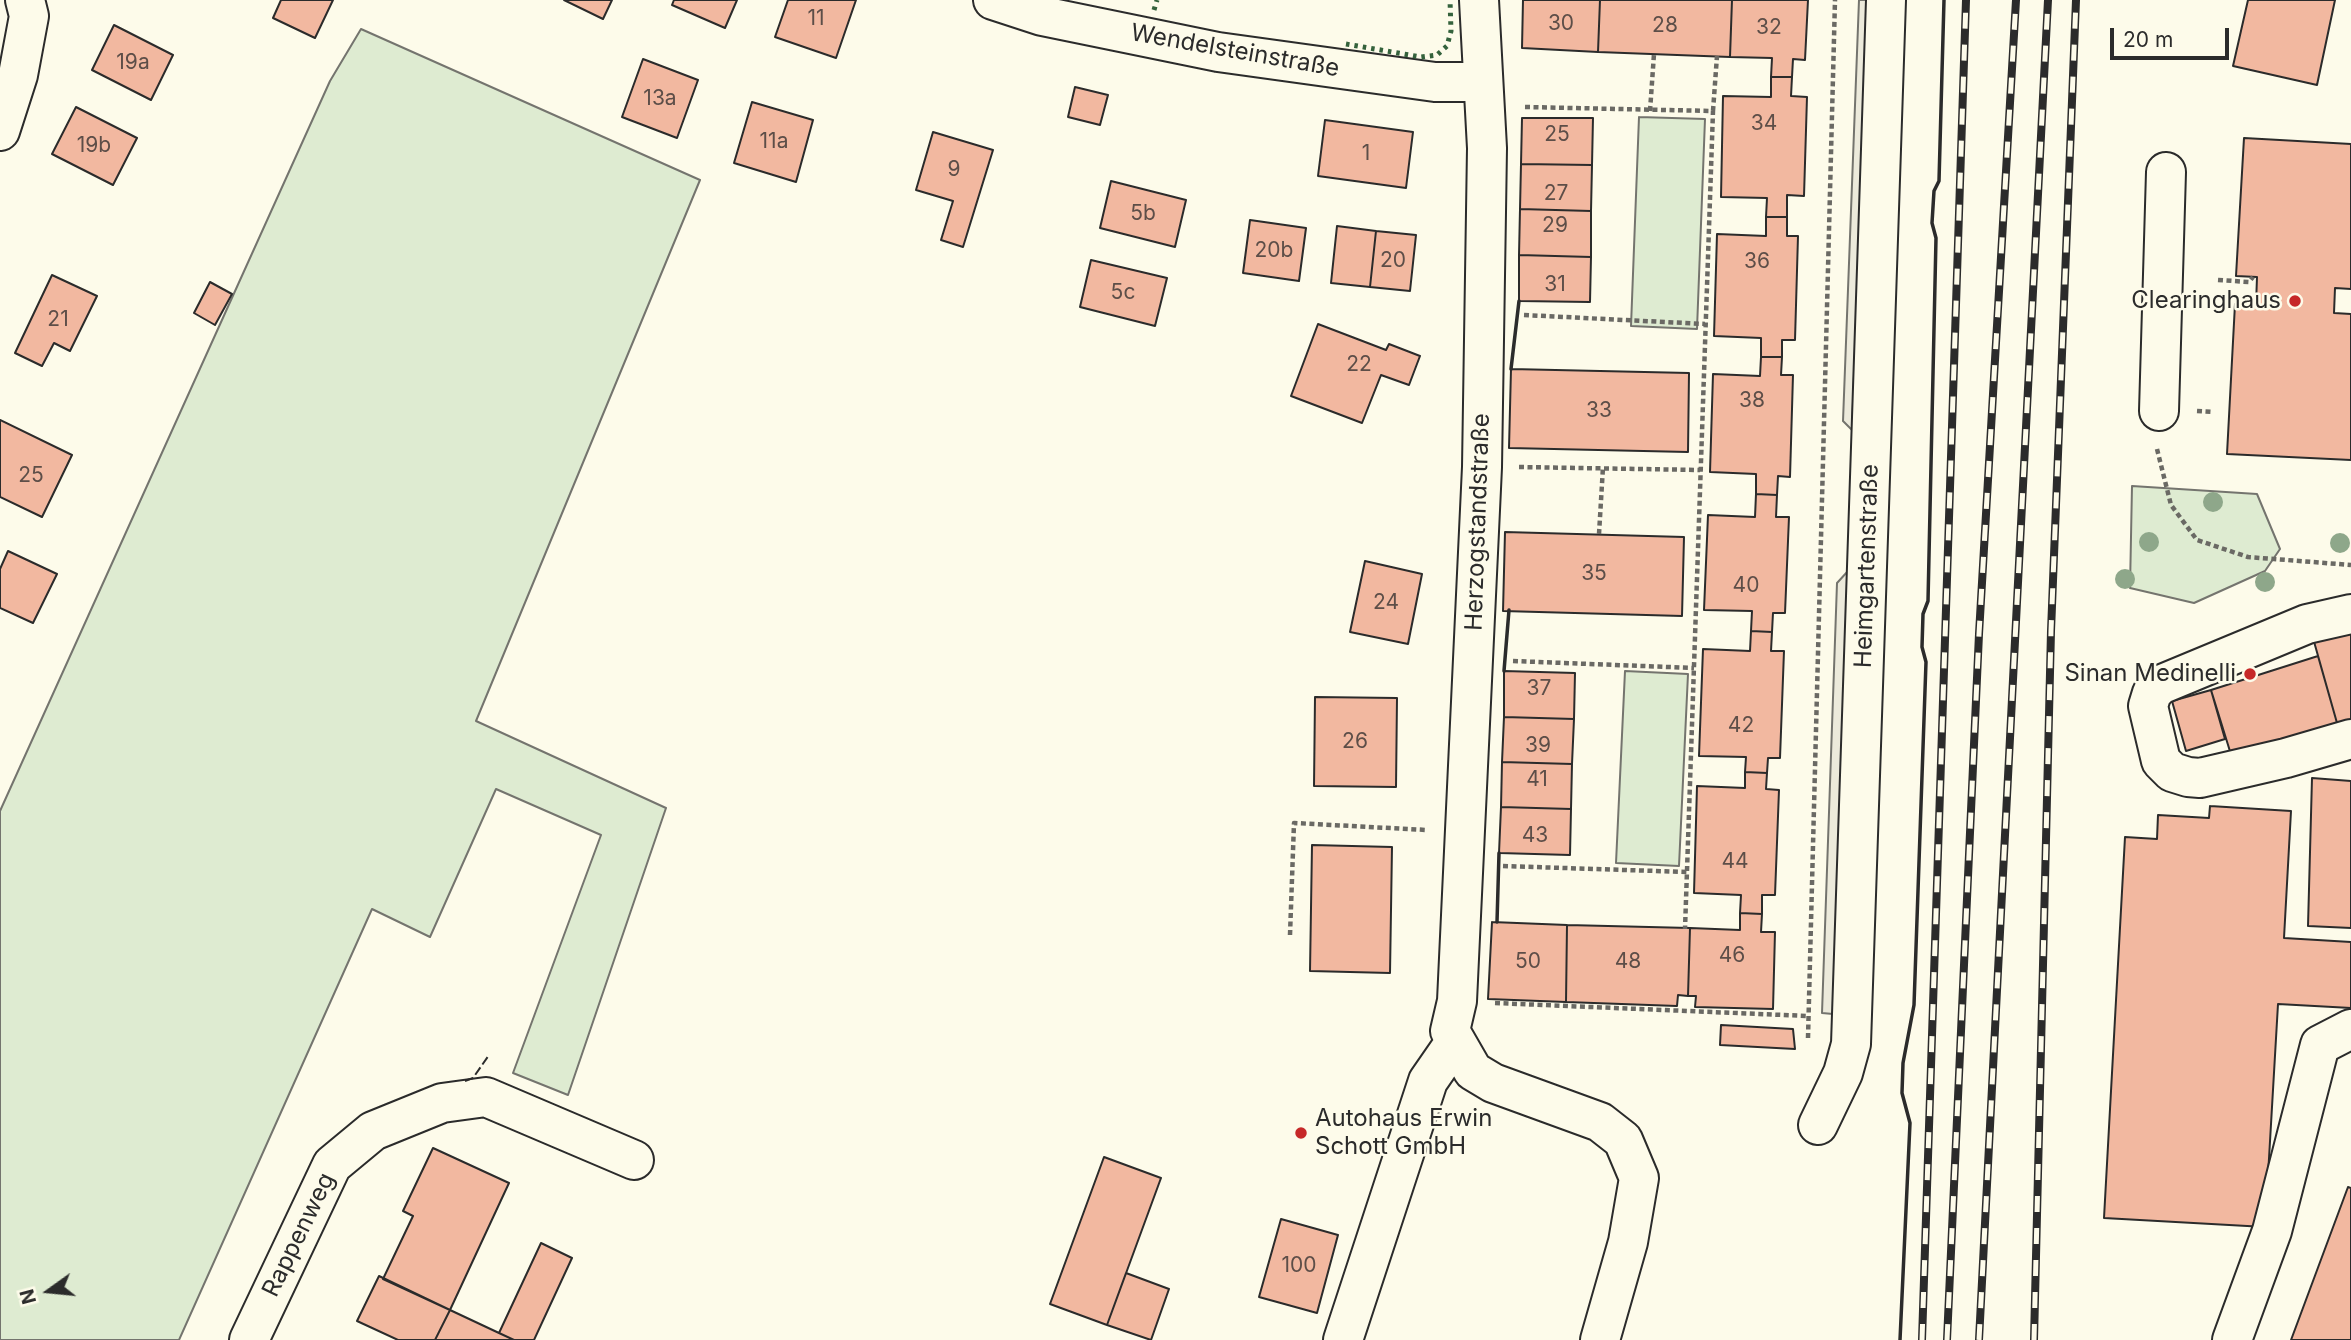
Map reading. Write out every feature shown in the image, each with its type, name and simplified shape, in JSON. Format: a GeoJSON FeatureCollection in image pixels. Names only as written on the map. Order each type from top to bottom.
{"type":"FeatureCollection","features":[{"type":"Feature","properties":{"kind":"street"},"geometry":{"type":"LineString","coordinates":[[0,131],[18,75],[29,16],[25,0]]}},
{"type":"Feature","properties":{"kind":"street","name":"Wendelsteinstraße"},"geometry":{"type":"LineString","coordinates":[[993,0],[1042,16],[1218,52],[1435,82],[1483,94]]}},
{"type":"Feature","properties":{"kind":"street","name":"Herzogstandstraße"},"geometry":{"type":"LineString","coordinates":[[1455,1042],[1450,1031],[1457,1002],[1482,467],[1483,94],[1479,0]]}},
{"type":"Feature","properties":{"kind":"street","name":"Heimgartenstraße"},"geometry":{"type":"LineString","coordinates":[[1818,1125],[1843,1073],[1851,1044],[1886,0]]}},
{"type":"Feature","properties":{"kind":"street"},"geometry":{"type":"LineString","coordinates":[[2159,411],[2166,172]]}},
{"type":"Feature","properties":{"kind":"street"},"geometry":{"type":"LineString","coordinates":[[2351,614],[2307,624],[2160,685],[2152,693],[2148,706],[2161,761],[2172,772],[2188,777],[2200,778],[2274,761],[2351,739]]}},
{"type":"Feature","properties":{"kind":"street"},"geometry":{"type":"LineString","coordinates":[[2232,1340],[2272,1231],[2320,1045],[2351,1029]]}},
{"type":"Feature","properties":{"kind":"street"},"geometry":{"type":"LineString","coordinates":[[1343,1340],[1427,1081],[1455,1042],[1473,1072],[1493,1083],[1600,1122],[1623,1140],[1639,1178],[1628,1242],[1600,1340]]}},
{"type":"Feature","properties":{"kind":"street","name":"Rappenweg"},"geometry":{"type":"LineString","coordinates":[[249,1340],[332,1165],[373,1131],[442,1103],[486,1097],[634,1160]]}},
{"type":"Feature","properties":{"kind":"path"},"geometry":{"type":"LineString","coordinates":[[1808,1042],[1835,0]]}},
{"type":"Feature","properties":{"kind":"path"},"geometry":{"type":"LineString","coordinates":[[1650,111],[1654,54]]}},
{"type":"Feature","properties":{"kind":"path"},"geometry":{"type":"LineString","coordinates":[[1685,929],[1705,324],[1717,56]]}},
{"type":"Feature","properties":{"kind":"path"},"geometry":{"type":"LineString","coordinates":[[1483,94],[1650,111],[1713,111]]}},
{"type":"Feature","properties":{"kind":"path"},"geometry":{"type":"LineString","coordinates":[[2218,280],[2249,282],[2253,277]]}},
{"type":"Feature","properties":{"kind":"path"},"geometry":{"type":"LineString","coordinates":[[1517,315],[1705,324]]}},
{"type":"Feature","properties":{"kind":"path"},"geometry":{"type":"LineString","coordinates":[[2159,411],[2157,454],[2171,505],[2197,540],[2248,557],[2351,565]]}},
{"type":"Feature","properties":{"kind":"path"},"geometry":{"type":"LineString","coordinates":[[1482,467],[1603,467],[1700,471]]}},
{"type":"Feature","properties":{"kind":"path"},"geometry":{"type":"LineString","coordinates":[[1600,534],[1603,467]]}},
{"type":"Feature","properties":{"kind":"path"},"geometry":{"type":"LineString","coordinates":[[1507,661],[1694,668]]}},
{"type":"Feature","properties":{"kind":"path"},"geometry":{"type":"LineString","coordinates":[[1290,935],[1294,824],[1435,831]]}},
{"type":"Feature","properties":{"kind":"path"},"geometry":{"type":"LineString","coordinates":[[1501,866],[1687,872]]}},
{"type":"Feature","properties":{"kind":"path"},"geometry":{"type":"LineString","coordinates":[[1457,1002],[1808,1016]]}},
{"type":"Feature","properties":{"kind":"green space"},"geometry":{"type":"Polygon","coordinates":[[[361,29],[700,180],[476,721],[666,808],[568,1095],[513,1073],[601,835],[496,789],[430,937],[372,909],[179,1340],[0,1340],[0,811],[330,81],[361,29]]]}},
{"type":"Feature","properties":{"kind":"green space"},"geometry":{"type":"Polygon","coordinates":[[[1639,117],[1705,119],[1697,329],[1631,326],[1639,117]]]}},
{"type":"Feature","properties":{"kind":"green space"},"geometry":{"type":"Polygon","coordinates":[[[2132,486],[2257,494],[2280,549],[2265,571],[2194,603],[2130,588],[2132,486]]]}},
{"type":"Feature","properties":{"kind":"green space"},"geometry":{"type":"Polygon","coordinates":[[[1625,671],[1688,674],[1679,866],[1616,863],[1625,671]]]}},
{"type":"Feature","properties":{"kind":"shaded area"},"geometry":{"type":"Polygon","coordinates":[[[1859,0],[1868,0],[1852,430],[1843,421],[1859,0]]]}},
{"type":"Feature","properties":{"kind":"shaded area"},"geometry":{"type":"Polygon","coordinates":[[[1848,571],[1833,1014],[1822,1013],[1837,583],[1848,571]]]}},
{"type":"Feature","properties":{"kind":"building"},"geometry":{"type":"Polygon","coordinates":[[[281,0],[333,0],[315,38],[273,18],[281,0]]]}},
{"type":"Feature","properties":{"kind":"building"},"geometry":{"type":"Polygon","coordinates":[[[564,0],[612,0],[603,19],[564,0]]]}},
{"type":"Feature","properties":{"kind":"building"},"geometry":{"type":"Polygon","coordinates":[[[674,0],[737,0],[725,28],[672,5],[674,0]]]}},
{"type":"Feature","properties":{"kind":"building"},"geometry":{"type":"Polygon","coordinates":[[[788,0],[856,0],[836,58],[775,37],[788,0]]]}},
{"type":"Feature","properties":{"kind":"building"},"geometry":{"type":"Polygon","coordinates":[[[1523,0],[1600,0],[1598,52],[1522,48],[1523,0]]]}},
{"type":"Feature","properties":{"kind":"building"},"geometry":{"type":"Polygon","coordinates":[[[1600,0],[1732,0],[1730,57],[1598,52],[1600,0]]]}},
{"type":"Feature","properties":{"kind":"building"},"geometry":{"type":"Polygon","coordinates":[[[1732,0],[1808,0],[1805,60],[1793,59],[1792,77],[1771,77],[1772,58],[1730,57],[1732,0]]]}},
{"type":"Feature","properties":{"kind":"building"},"geometry":{"type":"Polygon","coordinates":[[[2248,0],[2335,0],[2317,85],[2233,66],[2248,0]]]}},
{"type":"Feature","properties":{"kind":"building"},"geometry":{"type":"Polygon","coordinates":[[[114,25],[173,55],[151,100],[92,70],[114,25]]]}},
{"type":"Feature","properties":{"kind":"building"},"geometry":{"type":"Polygon","coordinates":[[[643,59],[698,80],[677,138],[622,117],[643,59]]]}},
{"type":"Feature","properties":{"kind":"building"},"geometry":{"type":"Polygon","coordinates":[[[1771,77],[1792,77],[1791,96],[1807,97],[1804,196],[1787,195],[1787,217],[1766,217],[1767,198],[1721,197],[1723,96],[1771,97],[1771,77]]]}},
{"type":"Feature","properties":{"kind":"building"},"geometry":{"type":"Polygon","coordinates":[[[1075,87],[1108,95],[1100,125],[1068,117],[1075,87]]]}},
{"type":"Feature","properties":{"kind":"building"},"geometry":{"type":"Polygon","coordinates":[[[752,102],[813,120],[796,182],[734,163],[752,102]]]}},
{"type":"Feature","properties":{"kind":"building"},"geometry":{"type":"Polygon","coordinates":[[[76,107],[137,138],[113,185],[52,154],[76,107]]]}},
{"type":"Feature","properties":{"kind":"building"},"geometry":{"type":"Polygon","coordinates":[[[1522,118],[1593,118],[1592,165],[1521,164],[1522,118]]]}},
{"type":"Feature","properties":{"kind":"building"},"geometry":{"type":"Polygon","coordinates":[[[1325,120],[1413,132],[1406,188],[1318,176],[1325,120]]]}},
{"type":"Feature","properties":{"kind":"building"},"geometry":{"type":"Polygon","coordinates":[[[933,132],[993,150],[963,247],[941,240],[953,201],[916,190],[933,132]]]}},
{"type":"Feature","properties":{"kind":"building","name":"Clearinghaus"},"geometry":{"type":"Polygon","coordinates":[[[2244,138],[2351,144],[2351,289],[2335,288],[2334,313],[2351,314],[2351,460],[2227,454],[2235,304],[2256,305],[2257,277],[2236,276],[2244,138]]]}},
{"type":"Feature","properties":{"kind":"building"},"geometry":{"type":"Polygon","coordinates":[[[1521,164],[1592,165],[1591,211],[1520,209],[1521,164]]]}},
{"type":"Feature","properties":{"kind":"building"},"geometry":{"type":"Polygon","coordinates":[[[1111,181],[1186,200],[1175,247],[1100,228],[1111,181]]]}},
{"type":"Feature","properties":{"kind":"building"},"geometry":{"type":"Polygon","coordinates":[[[1520,209],[1591,211],[1591,257],[1519,255],[1520,209]]]}},
{"type":"Feature","properties":{"kind":"building"},"geometry":{"type":"Polygon","coordinates":[[[1766,217],[1787,217],[1787,236],[1798,236],[1795,340],[1782,340],[1782,357],[1761,357],[1761,338],[1714,336],[1717,234],[1766,236],[1766,217]]]}},
{"type":"Feature","properties":{"kind":"building"},"geometry":{"type":"Polygon","coordinates":[[[1250,220],[1306,228],[1299,281],[1243,273],[1250,220]]]}},
{"type":"Feature","properties":{"kind":"building"},"geometry":{"type":"Polygon","coordinates":[[[1337,226],[1376,231],[1370,287],[1331,283],[1337,226]]]}},
{"type":"Feature","properties":{"kind":"building"},"geometry":{"type":"Polygon","coordinates":[[[1376,231],[1416,235],[1410,291],[1370,287],[1376,231]]]}},
{"type":"Feature","properties":{"kind":"building"},"geometry":{"type":"Polygon","coordinates":[[[1519,255],[1591,257],[1590,302],[1519,301],[1519,255]]]}},
{"type":"Feature","properties":{"kind":"building"},"geometry":{"type":"Polygon","coordinates":[[[1091,260],[1167,278],[1155,326],[1080,307],[1091,260]]]}},
{"type":"Feature","properties":{"kind":"building"},"geometry":{"type":"Polygon","coordinates":[[[52,275],[97,296],[70,351],[54,343],[42,366],[15,353],[52,275]]]}},
{"type":"Feature","properties":{"kind":"building"},"geometry":{"type":"Polygon","coordinates":[[[210,282],[232,294],[215,325],[194,313],[210,282]]]}},
{"type":"Feature","properties":{"kind":"building"},"geometry":{"type":"Polygon","coordinates":[[[1318,324],[1386,350],[1389,344],[1420,356],[1409,385],[1381,375],[1362,423],[1291,396],[1318,324]]]}},
{"type":"Feature","properties":{"kind":"building"},"geometry":{"type":"Polygon","coordinates":[[[1761,357],[1782,357],[1781,375],[1793,375],[1790,477],[1778,476],[1777,495],[1756,494],[1756,474],[1710,472],[1713,374],[1760,376],[1761,357]]]}},
{"type":"Feature","properties":{"kind":"building"},"geometry":{"type":"Polygon","coordinates":[[[1511,369],[1689,373],[1688,452],[1509,448],[1511,369]]]}},
{"type":"Feature","properties":{"kind":"building"},"geometry":{"type":"Polygon","coordinates":[[[0,420],[72,455],[42,517],[0,497],[0,420]]]}},
{"type":"Feature","properties":{"kind":"building"},"geometry":{"type":"Polygon","coordinates":[[[1756,494],[1777,495],[1776,517],[1789,517],[1785,613],[1773,613],[1772,632],[1751,631],[1752,611],[1704,610],[1708,515],[1755,517],[1756,494]]]}},
{"type":"Feature","properties":{"kind":"building"},"geometry":{"type":"Polygon","coordinates":[[[1505,532],[1684,537],[1682,616],[1503,611],[1505,532]]]}},
{"type":"Feature","properties":{"kind":"building"},"geometry":{"type":"Polygon","coordinates":[[[8,551],[57,574],[33,623],[0,608],[0,569],[8,551]]]}},
{"type":"Feature","properties":{"kind":"building"},"geometry":{"type":"Polygon","coordinates":[[[1365,561],[1422,574],[1408,644],[1350,632],[1365,561]]]}},
{"type":"Feature","properties":{"kind":"building"},"geometry":{"type":"Polygon","coordinates":[[[2351,620],[2351,727],[2339,730],[2311,631],[2351,620]]]}},
{"type":"Feature","properties":{"kind":"building"},"geometry":{"type":"Polygon","coordinates":[[[1751,631],[1772,632],[1771,651],[1784,651],[1780,758],[1768,758],[1767,773],[1745,772],[1746,757],[1699,756],[1703,649],[1750,651],[1751,631]]]}},
{"type":"Feature","properties":{"kind":"building"},"geometry":{"type":"Polygon","coordinates":[[[2318,656],[2339,730],[2233,761],[2211,690],[2318,656]]]}},
{"type":"Feature","properties":{"kind":"building"},"geometry":{"type":"Polygon","coordinates":[[[1504,671],[1575,673],[1574,719],[1504,717],[1504,671]]]}},
{"type":"Feature","properties":{"kind":"building"},"geometry":{"type":"Polygon","coordinates":[[[2211,690],[2225,739],[2186,751],[2172,701],[2211,690]]]}},
{"type":"Feature","properties":{"kind":"building"},"geometry":{"type":"Polygon","coordinates":[[[1315,697],[1397,698],[1396,787],[1314,786],[1315,697]]]}},
{"type":"Feature","properties":{"kind":"building"},"geometry":{"type":"Polygon","coordinates":[[[1504,717],[1574,719],[1572,764],[1502,762],[1504,717]]]}},
{"type":"Feature","properties":{"kind":"building"},"geometry":{"type":"Polygon","coordinates":[[[1502,762],[1572,764],[1571,809],[1501,807],[1502,762]]]}},
{"type":"Feature","properties":{"kind":"building"},"geometry":{"type":"Polygon","coordinates":[[[1745,772],[1767,773],[1766,789],[1779,790],[1775,895],[1762,895],[1762,914],[1740,913],[1741,895],[1694,893],[1697,786],[1745,788],[1745,772]]]}},
{"type":"Feature","properties":{"kind":"building"},"geometry":{"type":"Polygon","coordinates":[[[2312,778],[2351,781],[2351,928],[2308,926],[2312,778]]]}},
{"type":"Feature","properties":{"kind":"building"},"geometry":{"type":"Polygon","coordinates":[[[2210,806],[2291,811],[2284,938],[2351,942],[2351,1008],[2278,1004],[2265,1227],[2104,1218],[2125,837],[2157,839],[2158,815],[2209,818],[2210,806]]]}},
{"type":"Feature","properties":{"kind":"building"},"geometry":{"type":"Polygon","coordinates":[[[1501,807],[1571,809],[1570,855],[1499,853],[1501,807]]]}},
{"type":"Feature","properties":{"kind":"building"},"geometry":{"type":"Polygon","coordinates":[[[1312,845],[1392,847],[1390,973],[1310,971],[1312,845]]]}},
{"type":"Feature","properties":{"kind":"building"},"geometry":{"type":"Polygon","coordinates":[[[1740,913],[1762,914],[1761,932],[1775,932],[1773,1009],[1695,1007],[1696,996],[1688,996],[1690,928],[1740,930],[1740,913]]]}},
{"type":"Feature","properties":{"kind":"building"},"geometry":{"type":"Polygon","coordinates":[[[1492,922],[1567,925],[1566,1002],[1488,999],[1492,922]]]}},
{"type":"Feature","properties":{"kind":"building"},"geometry":{"type":"Polygon","coordinates":[[[1567,925],[1690,928],[1688,996],[1678,995],[1677,1006],[1566,1002],[1567,925]]]}},
{"type":"Feature","properties":{"kind":"building"},"geometry":{"type":"Polygon","coordinates":[[[1721,1025],[1793,1029],[1795,1049],[1720,1045],[1721,1025]]]}},
{"type":"Feature","properties":{"kind":"building"},"geometry":{"type":"Polygon","coordinates":[[[433,1148],[509,1183],[450,1310],[383,1279],[413,1216],[403,1211],[433,1148]]]}},
{"type":"Feature","properties":{"kind":"building"},"geometry":{"type":"Polygon","coordinates":[[[1104,1157],[1161,1178],[1107,1325],[1050,1304],[1104,1157]]]}},
{"type":"Feature","properties":{"kind":"building"},"geometry":{"type":"Polygon","coordinates":[[[2348,1187],[2351,1188],[2351,1340],[2291,1340],[2348,1187]]]}},
{"type":"Feature","properties":{"kind":"building"},"geometry":{"type":"Polygon","coordinates":[[[1281,1219],[1338,1235],[1317,1313],[1259,1297],[1281,1219]]]}},
{"type":"Feature","properties":{"kind":"building"},"geometry":{"type":"Polygon","coordinates":[[[541,1243],[572,1258],[534,1340],[514,1340],[499,1333],[541,1243]]]}},
{"type":"Feature","properties":{"kind":"building"},"geometry":{"type":"Polygon","coordinates":[[[1126,1273],[1169,1289],[1151,1340],[1107,1325],[1126,1273]]]}},
{"type":"Feature","properties":{"kind":"building"},"geometry":{"type":"Polygon","coordinates":[[[379,1276],[450,1310],[435,1340],[398,1340],[357,1321],[379,1276]]]}},
{"type":"Feature","properties":{"kind":"building"},"geometry":{"type":"Polygon","coordinates":[[[450,1310],[499,1333],[514,1340],[435,1340],[450,1310]]]}},
{"type":"Feature","properties":{"kind":"railway"},"geometry":{"type":"LineString","coordinates":[[1922,1340],[1966,0]]}},
{"type":"Feature","properties":{"kind":"railway"},"geometry":{"type":"LineString","coordinates":[[1947,1340],[1979,634],[2016,0]]}},
{"type":"Feature","properties":{"kind":"railway"},"geometry":{"type":"LineString","coordinates":[[1979,1340],[2048,0]]}},
{"type":"Feature","properties":{"kind":"railway"},"geometry":{"type":"LineString","coordinates":[[2034,1340],[2051,631],[2076,0]]}},
{"type":"Feature","properties":{"kind":"hedge"},"geometry":{"type":"LineString","coordinates":[[1154,10],[1157,0]]}},
{"type":"Feature","properties":{"kind":"hedge"},"geometry":{"type":"LineString","coordinates":[[1346,44],[1421,57],[1437,55],[1447,46],[1451,31],[1450,0]]}},
{"type":"Feature","properties":{"kind":"fence"},"geometry":{"type":"LineString","coordinates":[[465,1081],[473,1078],[489,1055]]}},
{"type":"Feature","properties":{"kind":"wall"},"geometry":{"type":"LineString","coordinates":[[1900,1340],[1910,1123],[1902,1093],[1903,1063],[1914,1005],[1926,662],[1922,647],[1923,614],[1928,601],[1936,238],[1932,223],[1934,191],[1939,181],[1944,0]]}},
{"type":"Feature","properties":{"kind":"wall"},"geometry":{"type":"LineString","coordinates":[[1511,369],[1519,301]]}},
{"type":"Feature","properties":{"kind":"wall"},"geometry":{"type":"LineString","coordinates":[[1504,671],[1509,610]]}},
{"type":"Feature","properties":{"kind":"wall"},"geometry":{"type":"LineString","coordinates":[[1497,922],[1499,853]]}},
{"type":"Feature","properties":{"kind":"place","name":"Clearinghaus"},"geometry":{"type":"Point","coordinates":[2295,301]}},
{"type":"Feature","properties":{"kind":"place","name":"Sinan Medinelli"},"geometry":{"type":"Point","coordinates":[2250,674]}},
{"type":"Feature","properties":{"kind":"place","name":"Autohaus Erwin Schott GmbH"},"geometry":{"type":"Point","coordinates":[1301,1133]}}]}
